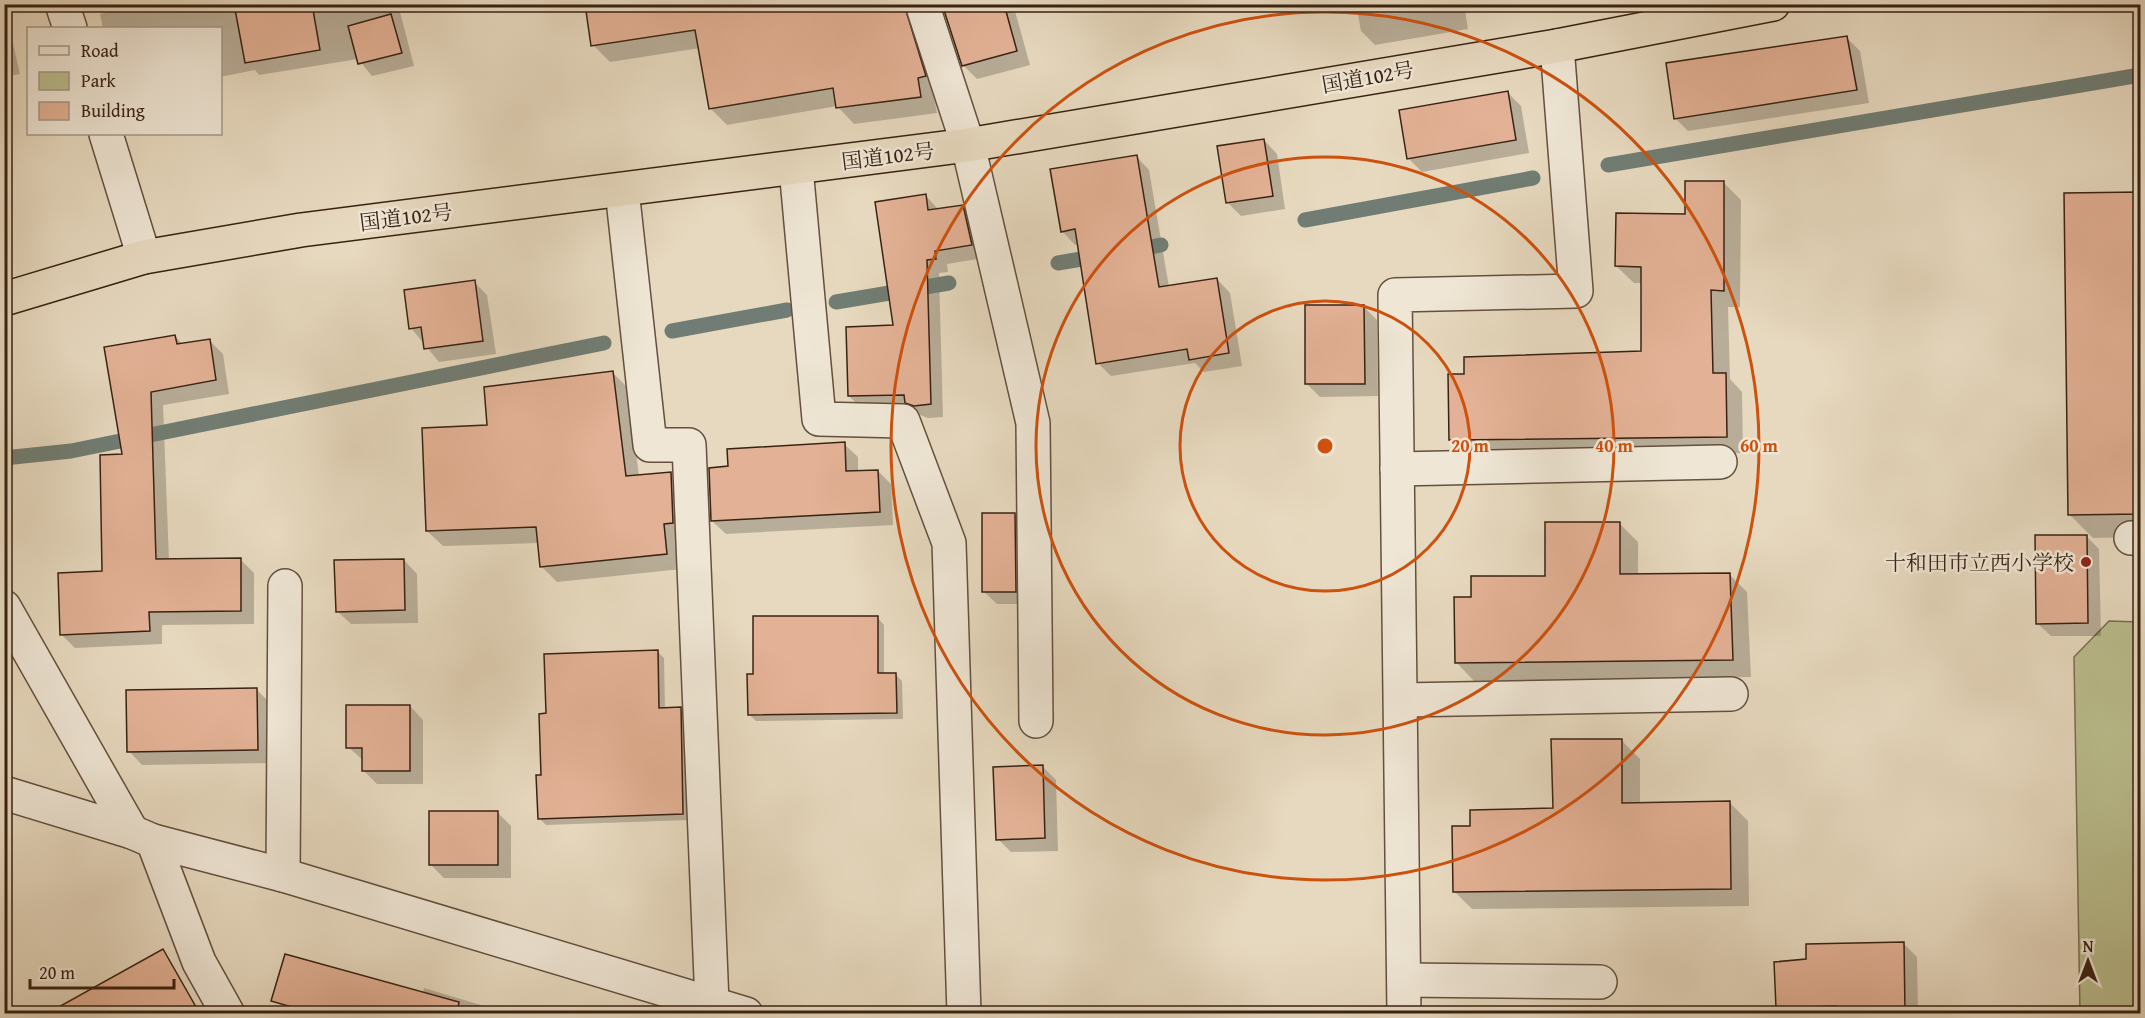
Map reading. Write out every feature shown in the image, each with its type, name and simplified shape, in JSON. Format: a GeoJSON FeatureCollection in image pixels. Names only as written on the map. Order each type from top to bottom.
{"type":"FeatureCollection","features":[{"type":"Feature","properties":{"kind":"highway","name":"国道102号"},"geometry":{"type":"LineString","coordinates":[[4,299],[144,257],[302,230],[968,145],[1557,46],[1773,4]]}},
{"type":"Feature","properties":{"kind":"street"},"geometry":{"type":"LineString","coordinates":[[62,4],[70,27]]}},
{"type":"Feature","properties":{"kind":"street"},"geometry":{"type":"LineString","coordinates":[[922,4],[968,145],[1032,423],[1036,721]]}},
{"type":"Feature","properties":{"kind":"street"},"geometry":{"type":"LineString","coordinates":[[1404,1014],[1395,295],[1576,291],[1557,46]]}},
{"type":"Feature","properties":{"kind":"street"},"geometry":{"type":"LineString","coordinates":[[106,135],[144,257]]}},
{"type":"Feature","properties":{"kind":"street"},"geometry":{"type":"LineString","coordinates":[[796,168],[819,419],[903,421],[949,543],[964,1014]]}},
{"type":"Feature","properties":{"kind":"street"},"geometry":{"type":"LineString","coordinates":[[622,190],[650,445],[689,445],[712,1003]]}},
{"type":"Feature","properties":{"kind":"street"},"geometry":{"type":"LineString","coordinates":[[1397,469],[1719,462]]}},
{"type":"Feature","properties":{"kind":"street"},"geometry":{"type":"LineString","coordinates":[[283,875],[285,586]]}},
{"type":"Feature","properties":{"kind":"street"},"geometry":{"type":"LineString","coordinates":[[4,607],[142,836],[199,962],[228,1014]]}},
{"type":"Feature","properties":{"kind":"street"},"geometry":{"type":"LineString","coordinates":[[1401,700],[1731,694]]}},
{"type":"Feature","properties":{"kind":"street"},"geometry":{"type":"LineString","coordinates":[[4,793],[142,836],[283,875],[746,1014]]}},
{"type":"Feature","properties":{"kind":"street"},"geometry":{"type":"LineString","coordinates":[[1404,980],[1600,982]]}},
{"type":"Feature","properties":{"kind":"green space"},"geometry":{"type":"Polygon","coordinates":[[[2109,621],[2140,622],[2140,1013],[2080,1013],[2074,657],[2109,621]]]}},
{"type":"Feature","properties":{"kind":"building"},"geometry":{"type":"Polygon","coordinates":[[[234,4],[312,4],[320,50],[245,63],[234,4]]]}},
{"type":"Feature","properties":{"kind":"building"},"geometry":{"type":"Polygon","coordinates":[[[585,4],[904,4],[926,76],[918,78],[921,97],[836,108],[833,88],[709,109],[695,30],[591,46],[585,4]]]}},
{"type":"Feature","properties":{"kind":"building"},"geometry":{"type":"Polygon","coordinates":[[[942,4],[1004,4],[1017,51],[962,66],[942,4]]]}},
{"type":"Feature","properties":{"kind":"building"},"geometry":{"type":"Polygon","coordinates":[[[391,14],[402,53],[358,64],[348,26],[391,14]]]}},
{"type":"Feature","properties":{"kind":"building"},"geometry":{"type":"Polygon","coordinates":[[[1847,36],[1857,90],[1674,119],[1666,63],[1847,36]]]}},
{"type":"Feature","properties":{"kind":"building"},"geometry":{"type":"Polygon","coordinates":[[[1508,91],[1516,140],[1407,159],[1399,110],[1508,91]]]}},
{"type":"Feature","properties":{"kind":"building"},"geometry":{"type":"Polygon","coordinates":[[[1264,139],[1273,196],[1226,203],[1217,146],[1264,139]]]}},
{"type":"Feature","properties":{"kind":"building"},"geometry":{"type":"Polygon","coordinates":[[[1137,155],[1159,287],[1217,278],[1229,353],[1189,360],[1187,349],[1096,364],[1075,229],[1061,232],[1050,169],[1137,155]]]}},
{"type":"Feature","properties":{"kind":"building"},"geometry":{"type":"Polygon","coordinates":[[[1685,181],[1724,181],[1724,291],[1711,290],[1713,373],[1726,373],[1727,437],[1449,440],[1448,374],[1464,374],[1464,357],[1641,351],[1641,267],[1615,266],[1616,213],[1685,214],[1685,181]]]}},
{"type":"Feature","properties":{"kind":"building"},"geometry":{"type":"Polygon","coordinates":[[[2140,192],[2140,514],[2068,515],[2064,193],[2140,192]]]}},
{"type":"Feature","properties":{"kind":"building"},"geometry":{"type":"Polygon","coordinates":[[[926,194],[928,210],[963,205],[972,245],[935,251],[936,259],[927,260],[931,404],[914,406],[905,403],[904,395],[848,396],[846,327],[893,325],[875,202],[926,194]]]}},
{"type":"Feature","properties":{"kind":"building"},"geometry":{"type":"Polygon","coordinates":[[[475,280],[483,341],[424,349],[421,327],[409,329],[404,290],[475,280]]]}},
{"type":"Feature","properties":{"kind":"building"},"geometry":{"type":"Polygon","coordinates":[[[1305,305],[1364,305],[1365,384],[1305,384],[1305,305]]]}},
{"type":"Feature","properties":{"kind":"building"},"geometry":{"type":"Polygon","coordinates":[[[175,335],[177,344],[210,339],[216,380],[151,392],[156,559],[241,558],[241,611],[149,612],[150,631],[60,635],[58,573],[102,571],[100,455],[122,454],[104,347],[175,335]]]}},
{"type":"Feature","properties":{"kind":"building"},"geometry":{"type":"Polygon","coordinates":[[[613,371],[626,476],[671,472],[673,523],[664,524],[667,554],[540,567],[536,527],[426,531],[422,428],[487,425],[484,387],[613,371]]]}},
{"type":"Feature","properties":{"kind":"building"},"geometry":{"type":"Polygon","coordinates":[[[845,442],[846,471],[878,470],[880,512],[711,521],[709,468],[728,466],[727,449],[845,442]]]}},
{"type":"Feature","properties":{"kind":"building"},"geometry":{"type":"Polygon","coordinates":[[[982,513],[1015,513],[1016,592],[982,592],[982,513]]]}},
{"type":"Feature","properties":{"kind":"building"},"geometry":{"type":"Polygon","coordinates":[[[1545,522],[1620,522],[1620,574],[1730,573],[1733,660],[1455,663],[1454,597],[1471,597],[1471,576],[1545,576],[1545,522]]]}},
{"type":"Feature","properties":{"kind":"building"},"geometry":{"type":"Polygon","coordinates":[[[2035,535],[2087,535],[2088,623],[2036,624],[2035,535]]]}},
{"type":"Feature","properties":{"kind":"building"},"geometry":{"type":"Polygon","coordinates":[[[404,559],[405,610],[336,612],[334,560],[404,559]]]}},
{"type":"Feature","properties":{"kind":"building"},"geometry":{"type":"Polygon","coordinates":[[[753,616],[878,616],[878,673],[896,673],[897,713],[748,715],[747,674],[753,674],[753,616]]]}},
{"type":"Feature","properties":{"kind":"building"},"geometry":{"type":"Polygon","coordinates":[[[658,650],[659,708],[681,707],[683,814],[538,819],[536,775],[541,775],[539,714],[546,713],[544,654],[658,650]]]}},
{"type":"Feature","properties":{"kind":"building"},"geometry":{"type":"Polygon","coordinates":[[[257,688],[258,750],[127,752],[126,690],[257,688]]]}},
{"type":"Feature","properties":{"kind":"building"},"geometry":{"type":"Polygon","coordinates":[[[346,705],[410,705],[410,771],[362,771],[362,748],[346,748],[346,705]]]}},
{"type":"Feature","properties":{"kind":"building"},"geometry":{"type":"Polygon","coordinates":[[[1551,739],[1622,739],[1622,803],[1730,801],[1731,889],[1453,892],[1452,826],[1470,826],[1470,810],[1553,808],[1551,739]]]}},
{"type":"Feature","properties":{"kind":"building"},"geometry":{"type":"Polygon","coordinates":[[[1043,765],[1045,838],[996,840],[993,767],[1043,765]]]}},
{"type":"Feature","properties":{"kind":"building"},"geometry":{"type":"Polygon","coordinates":[[[429,811],[498,811],[498,865],[429,865],[429,811]]]}},
{"type":"Feature","properties":{"kind":"building"},"geometry":{"type":"Polygon","coordinates":[[[1904,942],[1905,1013],[1836,1014],[1836,1006],[1776,1008],[1774,962],[1806,959],[1806,944],[1904,942]]]}},
{"type":"Feature","properties":{"kind":"building"},"geometry":{"type":"Polygon","coordinates":[[[163,949],[200,1014],[46,1014],[163,949]]]}},
{"type":"Feature","properties":{"kind":"building"},"geometry":{"type":"Polygon","coordinates":[[[285,954],[459,1002],[457,1014],[316,1014],[271,1001],[285,954]]]}},
{"type":"Feature","properties":{"kind":"waterway"},"geometry":{"type":"LineString","coordinates":[[1608,165],[2140,75]]}},
{"type":"Feature","properties":{"kind":"waterway"},"geometry":{"type":"LineString","coordinates":[[1305,220],[1533,178]]}},
{"type":"Feature","properties":{"kind":"waterway"},"geometry":{"type":"LineString","coordinates":[[1134,250],[1161,245]]}},
{"type":"Feature","properties":{"kind":"waterway"},"geometry":{"type":"LineString","coordinates":[[1058,263],[1099,256]]}},
{"type":"Feature","properties":{"kind":"waterway"},"geometry":{"type":"LineString","coordinates":[[836,302],[949,283]]}},
{"type":"Feature","properties":{"kind":"waterway"},"geometry":{"type":"LineString","coordinates":[[672,331],[787,310]]}},
{"type":"Feature","properties":{"kind":"waterway"},"geometry":{"type":"LineString","coordinates":[[4,458],[71,451],[604,343]]}},
{"type":"Feature","properties":{"kind":"place","name":"十和田市立西小学校"},"geometry":{"type":"Point","coordinates":[2086,562]}}]}
